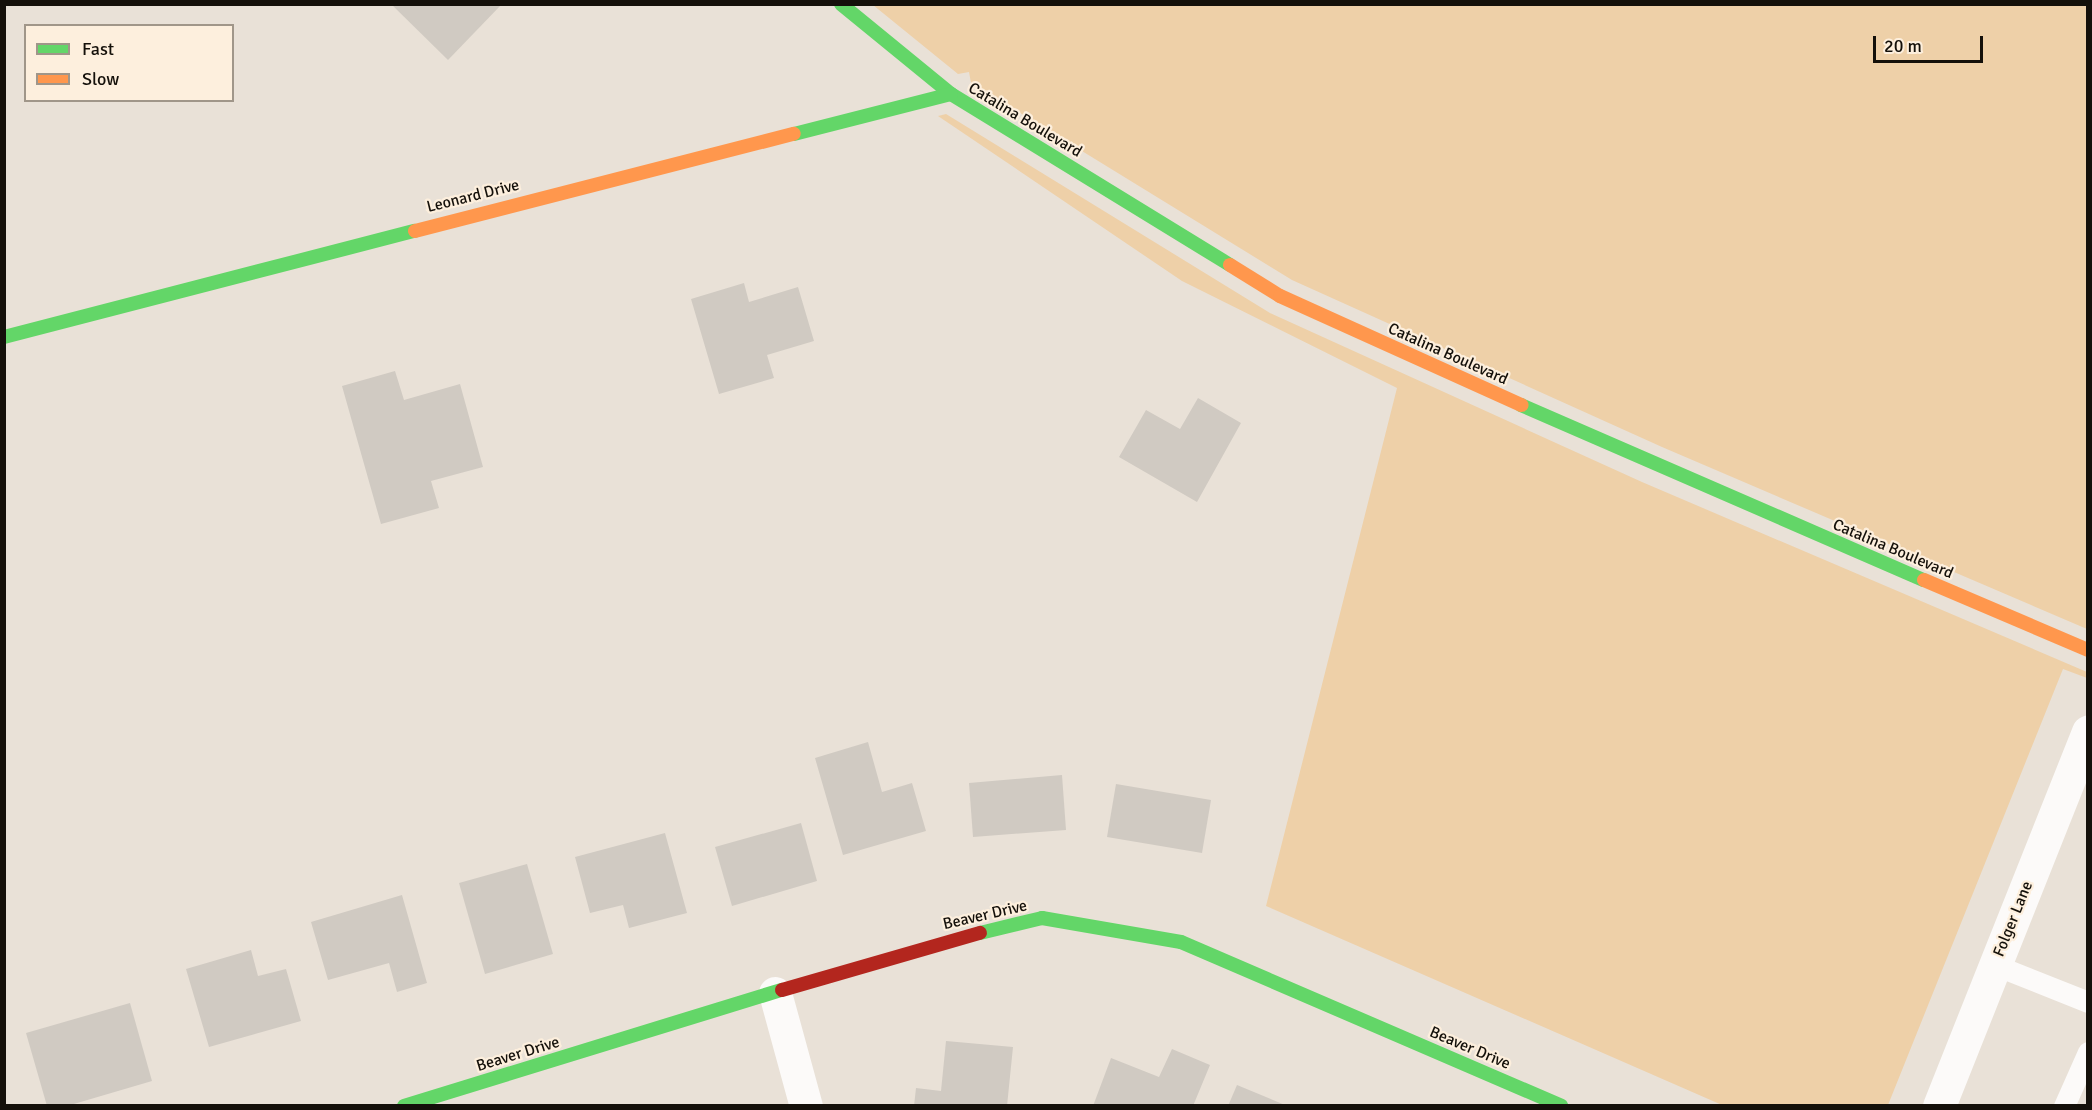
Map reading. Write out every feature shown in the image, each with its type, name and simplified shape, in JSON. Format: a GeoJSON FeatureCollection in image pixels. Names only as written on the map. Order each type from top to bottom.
{"type":"FeatureCollection","features":[{"type":"Feature","properties":{"kind":"street","name":"Catalina Boulevard"},"geometry":{"type":"LineString","coordinates":[[842,4],[951,94],[1280,296],[1652,464],[2088,650]]}},
{"type":"Feature","properties":{"kind":"street","name":"Leonard Drive"},"geometry":{"type":"LineString","coordinates":[[4,338],[951,94]]}},
{"type":"Feature","properties":{"kind":"street","name":"Folger Lane"},"geometry":{"type":"LineString","coordinates":[[1939,1106],[2088,732]]}},
{"type":"Feature","properties":{"kind":"street","name":"Beaver Drive"},"geometry":{"type":"LineString","coordinates":[[404,1106],[929,945],[1042,918],[1181,942],[1561,1106]]}},
{"type":"Feature","properties":{"kind":"street"},"geometry":{"type":"LineString","coordinates":[[775,993],[806,1106]]}},
{"type":"Feature","properties":{"kind":"lane"},"geometry":{"type":"LineString","coordinates":[[1995,965],[2088,1002]]}},
{"type":"Feature","properties":{"kind":"lane"},"geometry":{"type":"LineString","coordinates":[[2064,1106],[2088,1052]]}},
{"type":"Feature","properties":{"kind":"shaded area"},"geometry":{"type":"Polygon","coordinates":[[[873,5],[2087,5],[2087,629],[1662,447],[1292,280],[971,83],[969,72],[958,74],[873,5]]]}},
{"type":"Feature","properties":{"kind":"shaded area"},"geometry":{"type":"Polygon","coordinates":[[[946,114],[1270,313],[1642,482],[2087,672],[2087,678],[2063,669],[1888,1105],[1722,1105],[1266,906],[1397,388],[1182,281],[938,116],[946,114]]]}},
{"type":"Feature","properties":{"kind":"building"},"geometry":{"type":"Polygon","coordinates":[[[391,4],[502,4],[448,60],[391,4]]]}},
{"type":"Feature","properties":{"kind":"building"},"geometry":{"type":"Polygon","coordinates":[[[744,283],[749,302],[798,287],[814,341],[767,355],[774,378],[719,394],[691,299],[744,283]]]}},
{"type":"Feature","properties":{"kind":"building"},"geometry":{"type":"Polygon","coordinates":[[[395,371],[404,400],[460,384],[483,467],[431,481],[439,508],[381,524],[342,386],[395,371]]]}},
{"type":"Feature","properties":{"kind":"building"},"geometry":{"type":"Polygon","coordinates":[[[1198,398],[1241,423],[1197,502],[1119,457],[1146,410],[1180,429],[1198,398]]]}},
{"type":"Feature","properties":{"kind":"building"},"geometry":{"type":"Polygon","coordinates":[[[868,742],[882,792],[912,783],[926,831],[843,855],[815,758],[868,742]]]}},
{"type":"Feature","properties":{"kind":"building"},"geometry":{"type":"Polygon","coordinates":[[[1062,775],[1066,830],[973,837],[969,783],[1062,775]]]}},
{"type":"Feature","properties":{"kind":"building"},"geometry":{"type":"Polygon","coordinates":[[[1116,784],[1211,800],[1202,853],[1107,837],[1116,784]]]}},
{"type":"Feature","properties":{"kind":"building"},"geometry":{"type":"Polygon","coordinates":[[[801,823],[817,881],[732,906],[715,847],[801,823]]]}},
{"type":"Feature","properties":{"kind":"building"},"geometry":{"type":"Polygon","coordinates":[[[665,833],[687,913],[629,928],[623,905],[590,913],[575,857],[665,833]]]}},
{"type":"Feature","properties":{"kind":"building"},"geometry":{"type":"Polygon","coordinates":[[[527,864],[553,954],[485,974],[459,883],[527,864]]]}},
{"type":"Feature","properties":{"kind":"building"},"geometry":{"type":"Polygon","coordinates":[[[402,895],[427,983],[397,992],[389,963],[328,980],[311,922],[402,895]]]}},
{"type":"Feature","properties":{"kind":"building"},"geometry":{"type":"Polygon","coordinates":[[[251,950],[258,976],[286,969],[301,1021],[209,1047],[186,969],[251,950]]]}},
{"type":"Feature","properties":{"kind":"building"},"geometry":{"type":"Polygon","coordinates":[[[130,1003],[152,1081],[67,1106],[47,1106],[26,1033],[130,1003]]]}},
{"type":"Feature","properties":{"kind":"building"},"geometry":{"type":"Polygon","coordinates":[[[946,1041],[1013,1047],[1007,1106],[914,1106],[916,1088],[941,1091],[946,1041]]]}},
{"type":"Feature","properties":{"kind":"building"},"geometry":{"type":"Polygon","coordinates":[[[1172,1049],[1210,1065],[1193,1106],[1093,1106],[1111,1058],[1159,1077],[1172,1049]]]}},
{"type":"Feature","properties":{"kind":"building"},"geometry":{"type":"Polygon","coordinates":[[[1237,1085],[1285,1105],[1285,1106],[1228,1106],[1237,1085]]]}},
{"type":"Feature","properties":{"kind":"traffic: fast"},"geometry":{"type":"LineString","coordinates":[[841,4],[951,94],[1230,265]]}},
{"type":"Feature","properties":{"kind":"traffic: fast"},"geometry":{"type":"LineString","coordinates":[[794,134],[951,94]]}},
{"type":"Feature","properties":{"kind":"traffic: fast"},"geometry":{"type":"LineString","coordinates":[[4,337],[415,231]]}},
{"type":"Feature","properties":{"kind":"traffic: fast"},"geometry":{"type":"LineString","coordinates":[[1521,405],[1924,580]]}},
{"type":"Feature","properties":{"kind":"traffic: fast"},"geometry":{"type":"LineString","coordinates":[[980,933],[1042,918],[1181,942],[1561,1106]]}},
{"type":"Feature","properties":{"kind":"traffic: fast"},"geometry":{"type":"LineString","coordinates":[[404,1106],[782,990]]}},
{"type":"Feature","properties":{"kind":"traffic: slow"},"geometry":{"type":"LineString","coordinates":[[415,231],[794,134]]}},
{"type":"Feature","properties":{"kind":"traffic: slow"},"geometry":{"type":"LineString","coordinates":[[1230,265],[1280,296],[1521,405]]}},
{"type":"Feature","properties":{"kind":"traffic: slow"},"geometry":{"type":"LineString","coordinates":[[1924,580],[2088,650]]}},
{"type":"Feature","properties":{"kind":"traffic: jam"},"geometry":{"type":"LineString","coordinates":[[782,990],[980,933]]}}]}
